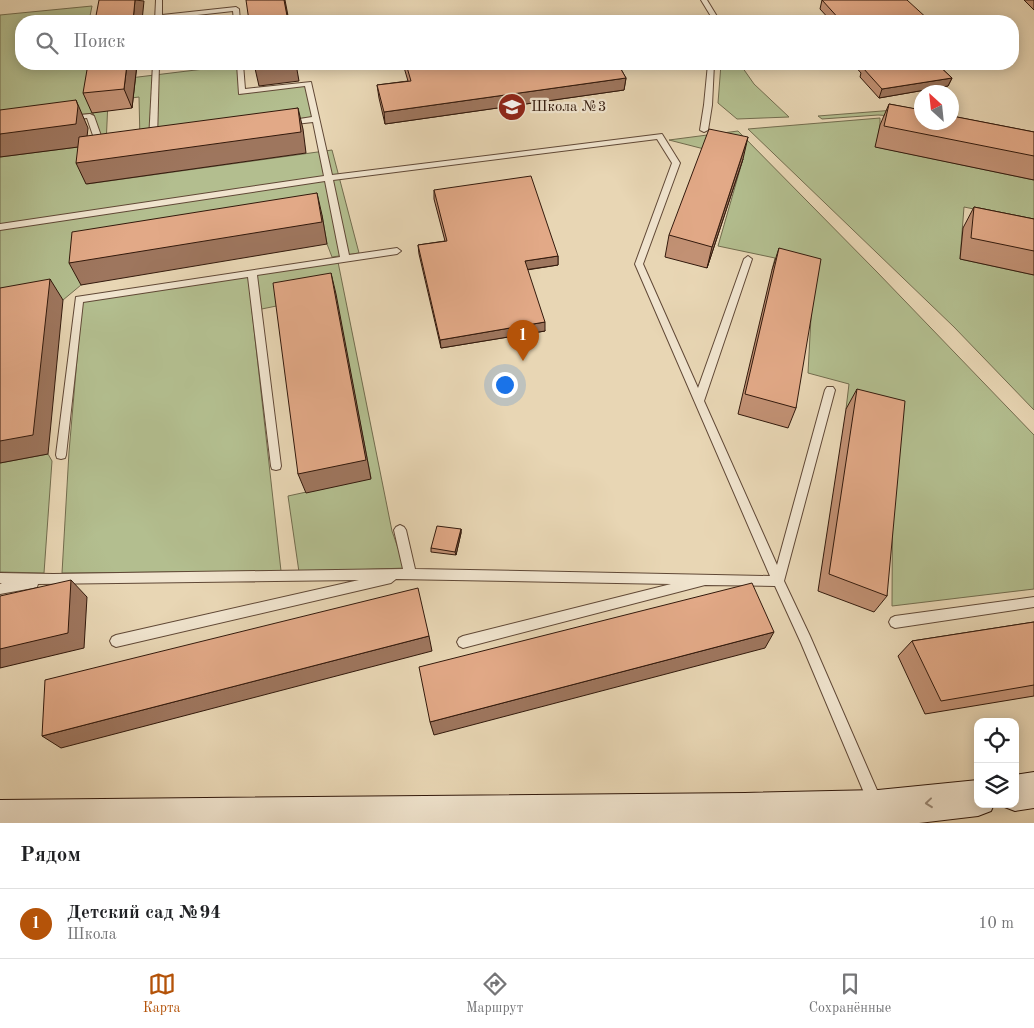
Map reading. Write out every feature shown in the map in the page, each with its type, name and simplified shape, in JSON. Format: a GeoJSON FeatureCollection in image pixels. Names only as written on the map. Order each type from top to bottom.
{"type":"FeatureCollection","features":[{"type":"Feature","properties":{"kind":"main road"},"geometry":{"type":"LineString","coordinates":[[1019,792],[1034,790]]}},
{"type":"Feature","properties":{"kind":"main road"},"geometry":{"type":"LineString","coordinates":[[0,819],[878,809],[974,798]]}},
{"type":"Feature","properties":{"kind":"lane"},"geometry":{"type":"LineString","coordinates":[[158,15],[159,0]]}},
{"type":"Feature","properties":{"kind":"lane"},"geometry":{"type":"LineString","coordinates":[[704,0],[713,15]]}},
{"type":"Feature","properties":{"kind":"lane"},"geometry":{"type":"LineString","coordinates":[[189,15],[236,9],[236,15]]}},
{"type":"Feature","properties":{"kind":"lane"},"geometry":{"type":"LineString","coordinates":[[155,70],[149,142],[162,140]]}},
{"type":"Feature","properties":{"kind":"lane"},"geometry":{"type":"LineString","coordinates":[[240,70],[242,92],[308,84],[329,178],[344,258]]}},
{"type":"Feature","properties":{"kind":"lane"},"geometry":{"type":"LineString","coordinates":[[704,130],[711,70]]}},
{"type":"Feature","properties":{"kind":"lane"},"geometry":{"type":"LineString","coordinates":[[63,119],[90,116],[101,148],[114,147]]}},
{"type":"Feature","properties":{"kind":"lane"},"geometry":{"type":"LineString","coordinates":[[278,124],[316,118]]}},
{"type":"Feature","properties":{"kind":"lane"},"geometry":{"type":"LineString","coordinates":[[0,227],[329,178],[659,136],[676,163],[639,264],[778,581],[806,640],[878,809]]}},
{"type":"Feature","properties":{"kind":"lane"},"geometry":{"type":"LineString","coordinates":[[61,455],[79,299],[397,251]]}},
{"type":"Feature","properties":{"kind":"lane"},"geometry":{"type":"LineString","coordinates":[[699,401],[748,259]]}},
{"type":"Feature","properties":{"kind":"lane"},"geometry":{"type":"LineString","coordinates":[[252,272],[276,466]]}},
{"type":"Feature","properties":{"kind":"lane"},"geometry":{"type":"LineString","coordinates":[[778,581],[830,390]]}},
{"type":"Feature","properties":{"kind":"lane"},"geometry":{"type":"LineString","coordinates":[[400,530],[410,574]]}},
{"type":"Feature","properties":{"kind":"lane"},"geometry":{"type":"LineString","coordinates":[[0,578],[53,579],[410,574],[778,581]]}},
{"type":"Feature","properties":{"kind":"lane"},"geometry":{"type":"LineString","coordinates":[[116,641],[410,574]]}},
{"type":"Feature","properties":{"kind":"lane"},"geometry":{"type":"LineString","coordinates":[[0,589],[53,579]]}},
{"type":"Feature","properties":{"kind":"lane"},"geometry":{"type":"LineString","coordinates":[[463,642],[714,579]]}},
{"type":"Feature","properties":{"kind":"lane"},"geometry":{"type":"LineString","coordinates":[[895,622],[1034,602]]}},
{"type":"Feature","properties":{"kind":"green space"},"geometry":{"type":"Polygon","coordinates":[[[92,6],[90,15],[15,15],[15,70],[98,70],[97,82],[196,70],[238,70],[240,94],[306,85],[312,117],[140,141],[139,97],[108,101],[106,145],[104,146],[93,113],[0,126],[0,15],[92,6]]]}},
{"type":"Feature","properties":{"kind":"green space"},"geometry":{"type":"Polygon","coordinates":[[[721,70],[744,70],[754,84],[789,117],[737,119],[718,103],[721,70]]]}},
{"type":"Feature","properties":{"kind":"green space"},"geometry":{"type":"Polygon","coordinates":[[[895,110],[894,116],[878,115],[822,119],[818,116],[895,110]]]}},
{"type":"Feature","properties":{"kind":"green space"},"geometry":{"type":"Polygon","coordinates":[[[880,118],[876,147],[1034,180],[1034,221],[964,207],[960,259],[1034,275],[1034,410],[954,327],[748,129],[880,118]]]}},
{"type":"Feature","properties":{"kind":"green space"},"geometry":{"type":"Polygon","coordinates":[[[738,131],[1034,435],[1034,589],[892,606],[893,421],[846,409],[849,384],[808,373],[813,280],[772,270],[775,258],[718,246],[743,159],[669,140],[738,131]]]}},
{"type":"Feature","properties":{"kind":"green space"},"geometry":{"type":"Polygon","coordinates":[[[86,146],[87,184],[332,150],[359,253],[332,257],[327,244],[322,215],[81,285],[63,300],[9,310],[0,373],[0,157],[86,146]]]}},
{"type":"Feature","properties":{"kind":"green space"},"geometry":{"type":"Polygon","coordinates":[[[338,262],[392,531],[405,568],[299,572],[288,496],[371,478],[335,294],[252,311],[281,571],[62,573],[69,452],[82,301],[338,262]]]}},
{"type":"Feature","properties":{"kind":"green space"},"geometry":{"type":"Polygon","coordinates":[[[48,454],[52,461],[44,573],[0,572],[0,463],[48,454]]]}},
{"type":"Feature","properties":{"kind":"building"},"geometry":{"type":"Polygon","coordinates":[[[99,0],[135,0],[134,15],[96,15],[99,0]]]}},
{"type":"Feature","properties":{"kind":"building"},"geometry":{"type":"Polygon","coordinates":[[[246,0],[284,0],[287,15],[248,15],[246,0]]]}},
{"type":"Feature","properties":{"kind":"building"},"geometry":{"type":"Polygon","coordinates":[[[822,0],[907,0],[923,15],[836,15],[822,0]]]}},
{"type":"Feature","properties":{"kind":"building"},"geometry":{"type":"Polygon","coordinates":[[[87,70],[126,70],[124,89],[83,93],[87,70]]]}},
{"type":"Feature","properties":{"kind":"building"},"geometry":{"type":"Polygon","coordinates":[[[408,70],[621,70],[626,78],[384,112],[377,85],[411,81],[408,70]]]}},
{"type":"Feature","properties":{"kind":"building"},"geometry":{"type":"Polygon","coordinates":[[[865,70],[943,70],[952,78],[882,89],[865,70]]]}},
{"type":"Feature","properties":{"kind":"building"},"geometry":{"type":"Polygon","coordinates":[[[76,100],[78,106],[76,124],[0,134],[0,110],[76,100]]]}},
{"type":"Feature","properties":{"kind":"building"},"geometry":{"type":"Polygon","coordinates":[[[889,104],[914,109],[914,130],[959,130],[959,117],[1034,132],[1034,156],[884,126],[889,104]]]}},
{"type":"Feature","properties":{"kind":"building"},"geometry":{"type":"Polygon","coordinates":[[[298,108],[301,132],[76,163],[79,137],[298,108]]]}},
{"type":"Feature","properties":{"kind":"building"},"geometry":{"type":"Polygon","coordinates":[[[709,129],[748,137],[712,247],[669,235],[709,129]]]}},
{"type":"Feature","properties":{"kind":"building"},"geometry":{"type":"Polygon","coordinates":[[[531,176],[558,256],[525,261],[545,322],[440,340],[418,245],[447,241],[434,190],[531,176]]]}},
{"type":"Feature","properties":{"kind":"building"},"geometry":{"type":"Polygon","coordinates":[[[317,193],[322,222],[69,263],[72,232],[317,193]]]}},
{"type":"Feature","properties":{"kind":"building"},"geometry":{"type":"Polygon","coordinates":[[[974,207],[1034,219],[1034,251],[971,238],[974,207]]]}},
{"type":"Feature","properties":{"kind":"building"},"geometry":{"type":"Polygon","coordinates":[[[779,248],[821,259],[796,408],[745,394],[779,248]]]}},
{"type":"Feature","properties":{"kind":"building"},"geometry":{"type":"Polygon","coordinates":[[[331,273],[366,460],[298,474],[273,283],[331,273]]]}},
{"type":"Feature","properties":{"kind":"building"},"geometry":{"type":"Polygon","coordinates":[[[50,279],[33,435],[0,441],[0,288],[50,279]]]}},
{"type":"Feature","properties":{"kind":"building"},"geometry":{"type":"Polygon","coordinates":[[[857,389],[905,401],[887,596],[829,574],[857,389]]]}},
{"type":"Feature","properties":{"kind":"building"},"geometry":{"type":"Polygon","coordinates":[[[437,526],[461,529],[455,552],[431,548],[437,526]]]}},
{"type":"Feature","properties":{"kind":"building"},"geometry":{"type":"Polygon","coordinates":[[[71,580],[68,633],[0,649],[0,596],[71,580]]]}},
{"type":"Feature","properties":{"kind":"building"},"geometry":{"type":"Polygon","coordinates":[[[752,583],[774,632],[430,722],[419,667],[752,583]]]}},
{"type":"Feature","properties":{"kind":"building"},"geometry":{"type":"Polygon","coordinates":[[[418,588],[429,636],[42,736],[45,680],[418,588]]]}},
{"type":"Feature","properties":{"kind":"building"},"geometry":{"type":"Polygon","coordinates":[[[1034,622],[1034,685],[941,701],[912,641],[1034,622]]]}},
{"type":"Feature","properties":{"kind":"place","name":"Школа №3"},"geometry":{"type":"Point","coordinates":[512,107]}},
{"type":"Feature","properties":{"kind":"place","name":"Детский сад №94"},"geometry":{"type":"Point","coordinates":[523,361]}}]}
